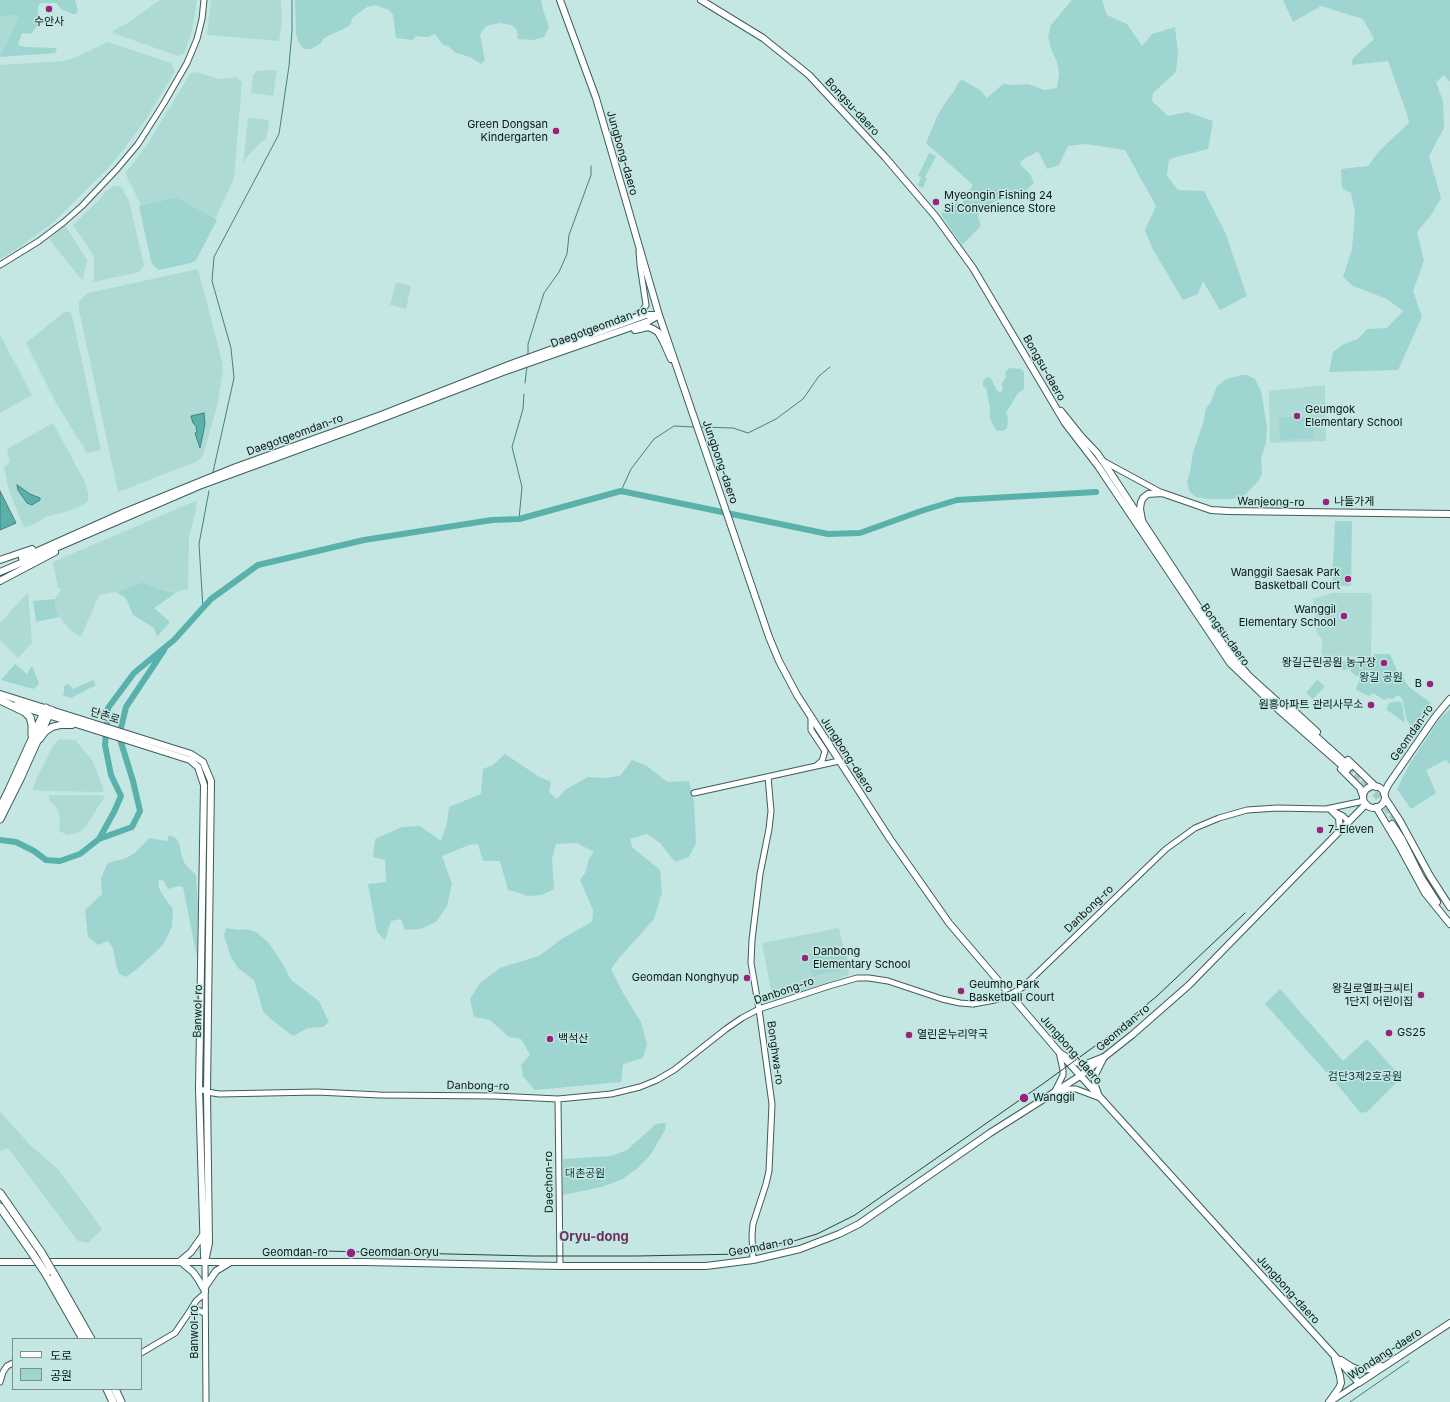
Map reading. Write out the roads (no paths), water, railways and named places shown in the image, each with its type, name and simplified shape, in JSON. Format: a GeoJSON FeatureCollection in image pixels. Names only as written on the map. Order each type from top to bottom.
{"type":"FeatureCollection","features":[{"type":"Feature","properties":{"kind":"highway"},"geometry":{"type":"LineString","coordinates":[[0,700],[25,712],[30,717],[33,728],[33,744]]}},
{"type":"Feature","properties":{"kind":"highway"},"geometry":{"type":"LineString","coordinates":[[1,814],[47,712]]}},
{"type":"Feature","properties":{"kind":"highway"},"geometry":{"type":"LineString","coordinates":[[0,1193],[41,1252],[90,1338]]}},
{"type":"Feature","properties":{"kind":"highway"},"geometry":{"type":"LineString","coordinates":[[0,1207],[46,1274],[82,1338]]}},
{"type":"Feature","properties":{"kind":"highway"},"geometry":{"type":"LineString","coordinates":[[107,1390],[113,1402]]}},
{"type":"Feature","properties":{"kind":"highway"},"geometry":{"type":"LineString","coordinates":[[115,1390],[121,1402]]}},
{"type":"Feature","properties":{"kind":"main road","name":"Jungbong-daero"},"geometry":{"type":"LineString","coordinates":[[560,0],[596,98],[639,250],[676,367],[769,637],[782,666],[811,718],[890,839],[949,923],[1080,1076],[1359,1383]]}},
{"type":"Feature","properties":{"kind":"main road","name":"Bongsu-daero"},"geometry":{"type":"LineString","coordinates":[[701,0],[762,38],[805,72],[885,157],[936,217],[973,268],[1065,423],[1098,466],[1230,663],[1253,691],[1349,769]]}},
{"type":"Feature","properties":{"kind":"main road","name":"Daegotgeomdan-ro"},"geometry":{"type":"LineString","coordinates":[[0,568],[125,512],[236,467],[538,357],[618,325],[646,315],[659,315]]}},
{"type":"Feature","properties":{"kind":"main road","name":"Daegotgeomdan-ro"},"geometry":{"type":"LineString","coordinates":[[538,357],[649,321],[659,315]]}},
{"type":"Feature","properties":{"kind":"main road"},"geometry":{"type":"LineString","coordinates":[[615,332],[648,327],[653,329],[660,336],[667,353],[676,367]]}},
{"type":"Feature","properties":{"kind":"main road","name":"Daegotgeomdan-ro"},"geometry":{"type":"LineString","coordinates":[[0,572],[199,486],[511,367]]}},
{"type":"Feature","properties":{"kind":"main road"},"geometry":{"type":"LineString","coordinates":[[1050,398],[1103,461]]}},
{"type":"Feature","properties":{"kind":"main road"},"geometry":{"type":"LineString","coordinates":[[1081,444],[1103,461]]}},
{"type":"Feature","properties":{"kind":"main road","name":"Bongsu-daero"},"geometry":{"type":"LineString","coordinates":[[1103,461],[1218,637],[1239,665],[1252,673],[1349,769]]}},
{"type":"Feature","properties":{"kind":"main road"},"geometry":{"type":"LineString","coordinates":[[1114,490],[1114,487],[1116,486],[1120,488]]}},
{"type":"Feature","properties":{"kind":"main road"},"geometry":{"type":"LineString","coordinates":[[1143,523],[1140,509],[1143,498],[1148,494],[1162,493]]}},
{"type":"Feature","properties":{"kind":"main road","name":"Wanjeong-ro"},"geometry":{"type":"LineString","coordinates":[[1162,493],[1211,510],[1222,511],[1450,514]]}},
{"type":"Feature","properties":{"kind":"main road"},"geometry":{"type":"LineString","coordinates":[[0,581],[103,528]]}},
{"type":"Feature","properties":{"kind":"main road"},"geometry":{"type":"LineString","coordinates":[[0,560],[68,538]]}},
{"type":"Feature","properties":{"kind":"main road","name":"단촌로"},"geometry":{"type":"LineString","coordinates":[[0,694],[87,725],[191,754],[203,762]]}},
{"type":"Feature","properties":{"kind":"main road","name":"Geomdan-ro"},"geometry":{"type":"LineString","coordinates":[[1384,796],[1392,779],[1435,717],[1450,699]]}},
{"type":"Feature","properties":{"kind":"main road","name":"단촌로"},"geometry":{"type":"LineString","coordinates":[[0,700],[47,712]]}},
{"type":"Feature","properties":{"kind":"main road"},"geometry":{"type":"LineString","coordinates":[[33,744],[52,727],[60,725],[87,725]]}},
{"type":"Feature","properties":{"kind":"main road","name":"단촌로"},"geometry":{"type":"LineString","coordinates":[[135,739],[190,760],[198,767]]}},
{"type":"Feature","properties":{"kind":"main road","name":"Banwol-ro"},"geometry":{"type":"LineString","coordinates":[[203,762],[210,781],[211,794],[207,1092],[209,1243],[205,1262]]}},
{"type":"Feature","properties":{"kind":"main road","name":"Banwol-ro"},"geometry":{"type":"LineString","coordinates":[[198,767],[204,785],[199,1088],[205,1262]]}},
{"type":"Feature","properties":{"kind":"main road"},"geometry":{"type":"LineString","coordinates":[[1349,769],[1383,791],[1394,823],[1425,893],[1450,924]]}},
{"type":"Feature","properties":{"kind":"main road"},"geometry":{"type":"LineString","coordinates":[[1349,769],[1360,788],[1364,801],[1373,808],[1376,808],[1394,823],[1450,907]]}},
{"type":"Feature","properties":{"kind":"main road","name":"Geomdan-ro"},"geometry":{"type":"LineString","coordinates":[[1376,787],[1392,779]]}},
{"type":"Feature","properties":{"kind":"main road"},"geometry":{"type":"LineString","coordinates":[[1364,801],[1367,789],[1376,787]]}},
{"type":"Feature","properties":{"kind":"main road"},"geometry":{"type":"LineString","coordinates":[[1376,808],[1382,804],[1384,796]]}},
{"type":"Feature","properties":{"kind":"main road","name":"Geomdan-ro"},"geometry":{"type":"LineString","coordinates":[[0,1262],[365,1262],[560,1266],[706,1266],[753,1260],[800,1249],[839,1234],[859,1224],[990,1133],[1080,1076],[1132,1035],[1189,985],[1349,822],[1364,801]]}},
{"type":"Feature","properties":{"kind":"main road"},"geometry":{"type":"LineString","coordinates":[[1328,810],[1339,818],[1340,831]]}},
{"type":"Feature","properties":{"kind":"main road"},"geometry":{"type":"LineString","coordinates":[[1394,823],[1450,912]]}},
{"type":"Feature","properties":{"kind":"main road"},"geometry":{"type":"LineString","coordinates":[[1394,823],[1421,877],[1450,920]]}},
{"type":"Feature","properties":{"kind":"main road"},"geometry":{"type":"LineString","coordinates":[[203,1235],[191,1252],[180,1262],[193,1272],[205,1290],[216,1271],[229,1263]]}},
{"type":"Feature","properties":{"kind":"main road","name":"Wondang-daero"},"geometry":{"type":"LineString","coordinates":[[1359,1383],[1450,1323]]}},
{"type":"Feature","properties":{"kind":"main road"},"geometry":{"type":"LineString","coordinates":[[1334,1355],[1359,1370],[1369,1370],[1388,1364]]}},
{"type":"Feature","properties":{"kind":"main road"},"geometry":{"type":"LineString","coordinates":[[1330,1402],[1341,1383],[1334,1355]]}},
{"type":"Feature","properties":{"kind":"street"},"geometry":{"type":"LineString","coordinates":[[0,265],[34,245],[64,222],[82,206],[117,169],[134,148],[164,103],[187,64],[197,39],[202,19],[204,0]]}},
{"type":"Feature","properties":{"kind":"street"},"geometry":{"type":"LineString","coordinates":[[618,325],[642,312],[646,305],[639,250]]}},
{"type":"Feature","properties":{"kind":"street","name":"Wanjeong-ro"},"geometry":{"type":"LineString","coordinates":[[1103,461],[1162,493]]}},
{"type":"Feature","properties":{"kind":"street"},"geometry":{"type":"LineString","coordinates":[[811,718],[812,730],[825,752],[822,761],[816,766]]}},
{"type":"Feature","properties":{"kind":"street"},"geometry":{"type":"LineString","coordinates":[[694,793],[839,761]]}},
{"type":"Feature","properties":{"kind":"street","name":"Bonghwa-ro"},"geometry":{"type":"LineString","coordinates":[[753,1260],[753,1224],[766,1184],[772,1104],[751,963],[752,940],[760,874],[771,811],[768,777]]}},
{"type":"Feature","properties":{"kind":"street","name":"Danbong-ro"},"geometry":{"type":"LineString","coordinates":[[199,1088],[207,1092],[224,1094],[319,1092],[380,1095],[495,1096],[558,1099],[611,1094],[640,1087],[657,1080],[674,1070],[726,1029],[759,1009],[857,978],[888,981],[910,987],[942,999],[960,1003],[972,1004],[994,1000],[1013,993],[1023,987],[1166,849],[1195,828],[1219,818],[1246,810],[1278,808],[1328,810],[1364,801]]}},
{"type":"Feature","properties":{"kind":"street"},"geometry":{"type":"LineString","coordinates":[[1328,810],[1343,816],[1349,822]]}},
{"type":"Feature","properties":{"kind":"street"},"geometry":{"type":"LineString","coordinates":[[1059,1052],[1076,1063],[1085,1064],[1105,1056]]}},
{"type":"Feature","properties":{"kind":"street"},"geometry":{"type":"LineString","coordinates":[[1054,1093],[1063,1075],[1059,1052]]}},
{"type":"Feature","properties":{"kind":"street"},"geometry":{"type":"LineString","coordinates":[[1100,1098],[1094,1078],[1105,1056]]}},
{"type":"Feature","properties":{"kind":"street"},"geometry":{"type":"LineString","coordinates":[[1054,1093],[1069,1089],[1076,1089],[1100,1098]]}},
{"type":"Feature","properties":{"kind":"street","name":"Daechon-ro"},"geometry":{"type":"LineString","coordinates":[[558,1099],[560,1266]]}},
{"type":"Feature","properties":{"kind":"street","name":"Banwol-ro"},"geometry":{"type":"LineString","coordinates":[[205,1262],[204,1313],[206,1402]]}},
{"type":"Feature","properties":{"kind":"street"},"geometry":{"type":"LineString","coordinates":[[142,1351],[175,1333],[196,1300],[205,1290]]}},
{"type":"Feature","properties":{"kind":"street"},"geometry":{"type":"LineString","coordinates":[[188,1314],[196,1309],[204,1313]]}},
{"type":"Feature","properties":{"kind":"street"},"geometry":{"type":"LineString","coordinates":[[0,1382],[3,1372],[7,1366],[12,1364]]}},
{"type":"Feature","properties":{"kind":"street","name":"Wondang-daero"},"geometry":{"type":"LineString","coordinates":[[1330,1402],[1359,1383]]}},
{"type":"Feature","properties":{"kind":"waterway"},"geometry":{"type":"LineString","coordinates":[[213,472],[234,378],[231,348],[212,281],[214,257],[279,134],[289,66],[292,31],[292,0]]}},
{"type":"Feature","properties":{"kind":"waterway"},"geometry":{"type":"LineString","coordinates":[[528,354],[528,344],[544,293],[559,272],[567,254],[569,235],[591,175],[591,166]]}},
{"type":"Feature","properties":{"kind":"waterway"},"geometry":{"type":"LineString","coordinates":[[525,383],[527,366]]}},
{"type":"Feature","properties":{"kind":"waterway"},"geometry":{"type":"LineString","coordinates":[[700,427],[733,428],[748,433],[776,419],[803,399],[819,376],[830,367]]}},
{"type":"Feature","properties":{"kind":"waterway"},"geometry":{"type":"LineString","coordinates":[[519,519],[522,487],[512,447],[523,409],[524,394]]}},
{"type":"Feature","properties":{"kind":"waterway"},"geometry":{"type":"LineString","coordinates":[[621,491],[631,469],[654,439],[674,426],[694,427]]}},
{"type":"Feature","properties":{"kind":"waterway"},"geometry":{"type":"LineString","coordinates":[[203,608],[199,544],[209,491]]}},
{"type":"Feature","properties":{"kind":"waterway"},"geometry":{"type":"LineString","coordinates":[[0,840],[16,842],[34,851],[46,860],[60,861],[80,854],[99,839],[121,796],[111,775],[105,745],[108,708],[134,673],[174,640],[211,599],[258,565],[364,540],[492,520],[519,519],[621,491],[828,534],[860,533],[957,500],[1096,492]]}},
{"type":"Feature","properties":{"kind":"waterway"},"geometry":{"type":"LineString","coordinates":[[99,839],[132,827],[140,811],[133,781],[119,736],[126,707],[164,650]]}},
{"type":"Feature","properties":{"kind":"waterway"},"geometry":{"type":"LineString","coordinates":[[1350,1402],[1409,1361]]}},
{"type":"Feature","properties":{"kind":"tunnel"},"geometry":{"type":"LineString","coordinates":[[1350,767],[1374,792],[1396,821]]}},
{"type":"Feature","properties":{"kind":"tunnel"},"geometry":{"type":"LineString","coordinates":[[1347,770],[1359,781]]}},
{"type":"Feature","properties":{"kind":"tram line"},"geometry":{"type":"LineString","coordinates":[[324,1251],[533,1256],[741,1254],[784,1244],[817,1234],[855,1215],[1106,1038],[1157,996],[1245,913]]}},
{"type":"Feature","properties":{"kind":"place","name":"수안사"},"geometry":{"type":"Point","coordinates":[49,9]}},
{"type":"Feature","properties":{"kind":"place","name":"Green Dongsan Kindergarten"},"geometry":{"type":"Point","coordinates":[556,131]}},
{"type":"Feature","properties":{"kind":"place","name":"Myeongin Fishing 24 Si Convenience Store"},"geometry":{"type":"Point","coordinates":[936,202]}},
{"type":"Feature","properties":{"kind":"place","name":"Geumgok Elementary School"},"geometry":{"type":"Point","coordinates":[1297,416]}},
{"type":"Feature","properties":{"kind":"place","name":"나들가게"},"geometry":{"type":"Point","coordinates":[1326,502]}},
{"type":"Feature","properties":{"kind":"place","name":"Wanggil Saesak Park Basketball Court"},"geometry":{"type":"Point","coordinates":[1348,579]}},
{"type":"Feature","properties":{"kind":"place","name":"Wanggil Elementary School"},"geometry":{"type":"Point","coordinates":[1344,616]}},
{"type":"Feature","properties":{"kind":"place","name":"왕길근린공원 농구장"},"geometry":{"type":"Point","coordinates":[1384,663]}},
{"type":"Feature","properties":{"kind":"place","name":"B"},"geometry":{"type":"Point","coordinates":[1430,684]}},
{"type":"Feature","properties":{"kind":"place","name":"원흥아파트 관리사무소"},"geometry":{"type":"Point","coordinates":[1371,705]}},
{"type":"Feature","properties":{"kind":"place","name":"7-Eleven"},"geometry":{"type":"Point","coordinates":[1320,830]}},
{"type":"Feature","properties":{"kind":"place","name":"Danbong Elementary School"},"geometry":{"type":"Point","coordinates":[805,958]}},
{"type":"Feature","properties":{"kind":"place","name":"Geomdan Nonghyup"},"geometry":{"type":"Point","coordinates":[747,978]}},
{"type":"Feature","properties":{"kind":"place","name":"Geumho Park Basketball Court"},"geometry":{"type":"Point","coordinates":[961,991]}},
{"type":"Feature","properties":{"kind":"place","name":"왕길로열파크씨티 1단지 어린이집"},"geometry":{"type":"Point","coordinates":[1421,995]}},
{"type":"Feature","properties":{"kind":"place","name":"GS25"},"geometry":{"type":"Point","coordinates":[1389,1033]}},
{"type":"Feature","properties":{"kind":"place","name":"열린온누리약국"},"geometry":{"type":"Point","coordinates":[909,1035]}},
{"type":"Feature","properties":{"kind":"place","name":"백석산"},"geometry":{"type":"Point","coordinates":[550,1039]}},
{"type":"Feature","properties":{"kind":"place","name":"Wanggil"},"geometry":{"type":"Point","coordinates":[1024,1098]}},
{"type":"Feature","properties":{"kind":"place","name":"Geomdan Oryu"},"geometry":{"type":"Point","coordinates":[351,1253]}},
{"type":"Feature","properties":{"kind":"district","name":"Oryu-dong"},"geometry":{"type":"Point","coordinates":[594,1237]}},
{"type":"Feature","properties":{"kind":"park label","name":"왕길 공원"},"geometry":{"type":"Point","coordinates":[1381,678]}},
{"type":"Feature","properties":{"kind":"park label","name":"검단3제2호공원"},"geometry":{"type":"Point","coordinates":[1365,1077]}},
{"type":"Feature","properties":{"kind":"park label","name":"대촌공원"},"geometry":{"type":"Point","coordinates":[585,1174]}}]}
